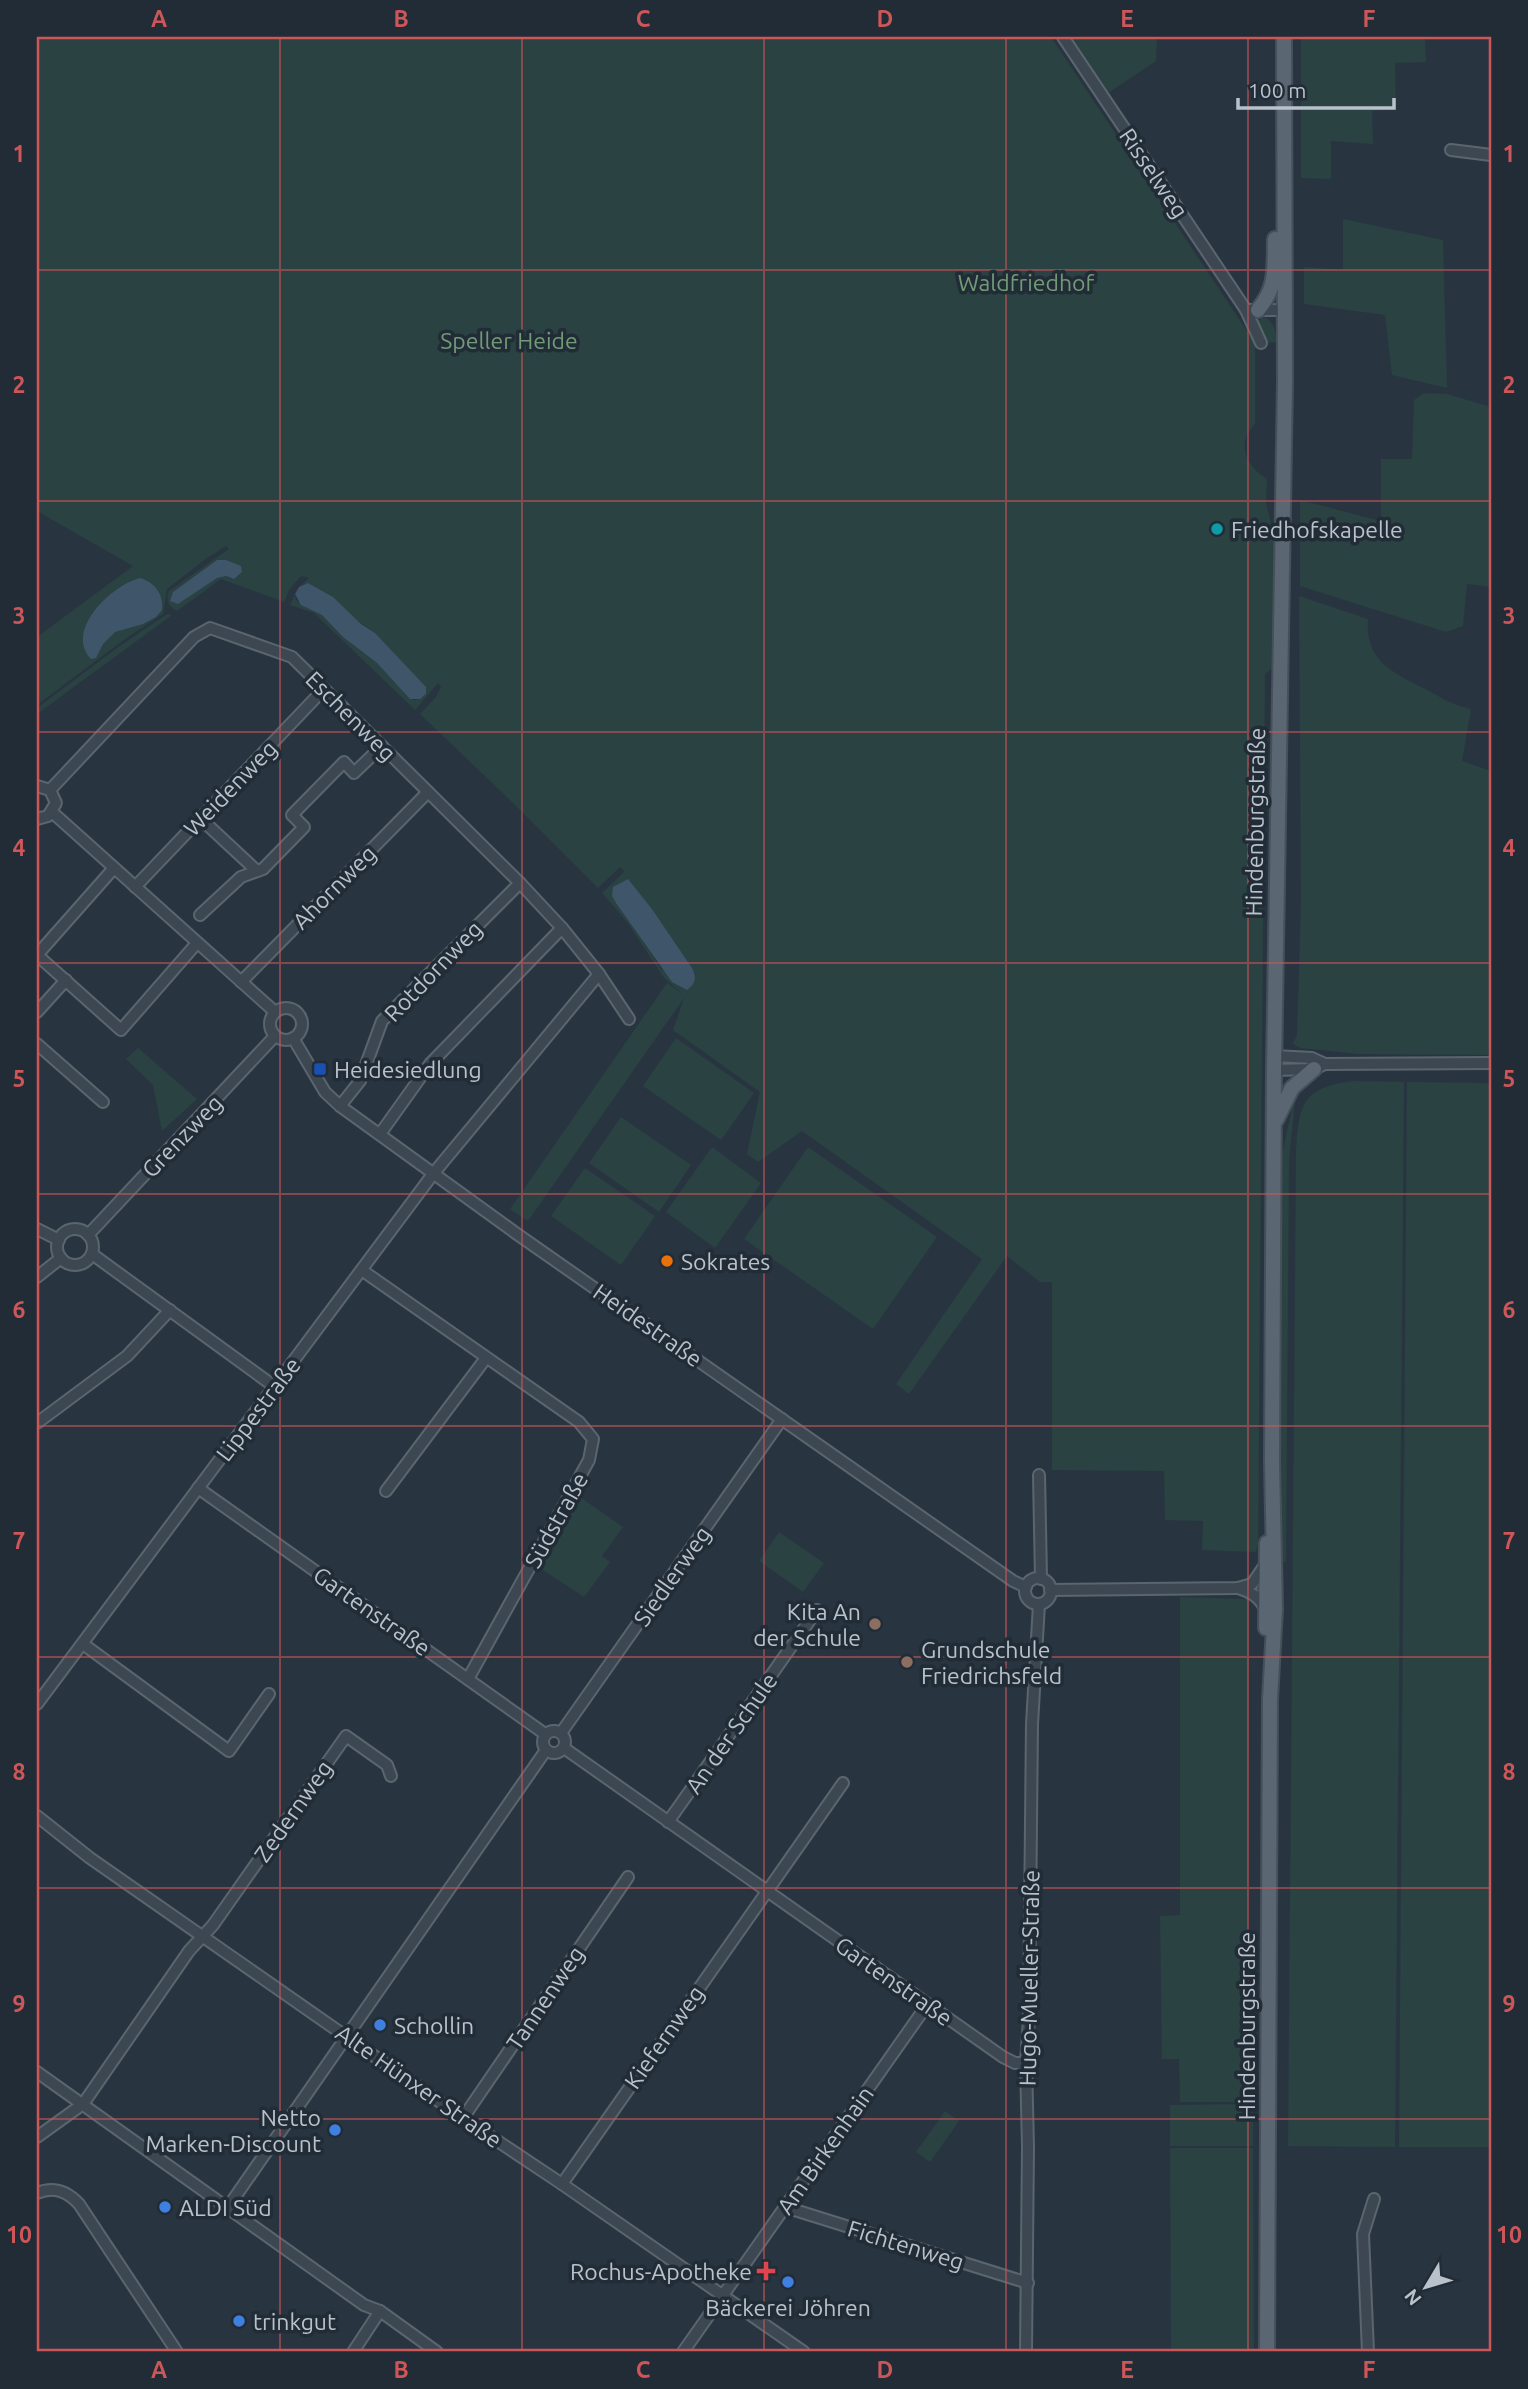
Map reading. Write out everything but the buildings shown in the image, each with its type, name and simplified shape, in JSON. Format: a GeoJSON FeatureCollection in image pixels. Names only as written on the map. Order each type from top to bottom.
{"type":"FeatureCollection","features":[{"type":"Feature","properties":{"kind":"main road","name":"Hindenburgstraße"},"geometry":{"type":"LineString","coordinates":[[1267,2352],[1270,1699],[1275,1609],[1272,1462],[1274,1063],[1285,310],[1284,37]]}},
{"type":"Feature","properties":{"kind":"main road","name":"Hindenburgstraße"},"geometry":{"type":"LineString","coordinates":[[1252,310],[1269,297],[1273,284],[1276,210],[1283,183]]}},
{"type":"Feature","properties":{"kind":"main road"},"geometry":{"type":"LineString","coordinates":[[1274,1124],[1292,1088],[1319,1066]]}},
{"type":"Feature","properties":{"kind":"main road","name":"Hindenburgstraße"},"geometry":{"type":"LineString","coordinates":[[1270,1699],[1265,1565],[1272,1462]]}},
{"type":"Feature","properties":{"kind":"street","name":"Risselweg"},"geometry":{"type":"LineString","coordinates":[[1063,37],[1252,310],[1261,343]]}},
{"type":"Feature","properties":{"kind":"street"},"geometry":{"type":"LineString","coordinates":[[1451,150],[1491,155]]}},
{"type":"Feature","properties":{"kind":"street"},"geometry":{"type":"LineString","coordinates":[[1252,310],[1285,310]]}},
{"type":"Feature","properties":{"kind":"street","name":"Eschenweg"},"geometry":{"type":"LineString","coordinates":[[50,790],[194,637],[210,628],[292,657],[520,883]]}},
{"type":"Feature","properties":{"kind":"street","name":"Weidenweg"},"geometry":{"type":"LineString","coordinates":[[135,887],[324,689]]}},
{"type":"Feature","properties":{"kind":"street"},"geometry":{"type":"LineString","coordinates":[[200,915],[241,877],[263,869],[304,827],[292,815],[344,762],[354,773],[382,746]]}},
{"type":"Feature","properties":{"kind":"street"},"geometry":{"type":"LineString","coordinates":[[37,786],[50,790],[55,798],[52,812],[44,818],[37,818]]}},
{"type":"Feature","properties":{"kind":"street","name":"Ahornweg"},"geometry":{"type":"LineString","coordinates":[[241,982],[428,792]]}},
{"type":"Feature","properties":{"kind":"street"},"geometry":{"type":"LineString","coordinates":[[52,812],[275,1012]]}},
{"type":"Feature","properties":{"kind":"street"},"geometry":{"type":"LineString","coordinates":[[200,818],[257,871]]}},
{"type":"Feature","properties":{"kind":"street"},"geometry":{"type":"LineString","coordinates":[[114,868],[37,956],[121,1030],[197,943]]}},
{"type":"Feature","properties":{"kind":"street"},"geometry":{"type":"LineString","coordinates":[[520,883],[562,928],[599,974],[629,1019]]}},
{"type":"Feature","properties":{"kind":"street","name":"Rotdornweg"},"geometry":{"type":"LineString","coordinates":[[340,1106],[360,1081],[382,1021],[520,883]]}},
{"type":"Feature","properties":{"kind":"street"},"geometry":{"type":"LineString","coordinates":[[380,1134],[430,1064],[562,928]]}},
{"type":"Feature","properties":{"kind":"street"},"geometry":{"type":"LineString","coordinates":[[433,1174],[599,974]]}},
{"type":"Feature","properties":{"kind":"street"},"geometry":{"type":"LineString","coordinates":[[37,1012],[66,980]]}},
{"type":"Feature","properties":{"kind":"street"},"geometry":{"type":"LineString","coordinates":[[289,1008],[301,1016],[301,1031],[293,1038],[284,1040],[275,1036],[270,1022],[275,1012],[289,1008]]}},
{"type":"Feature","properties":{"kind":"street","name":"Grenzweg"},"geometry":{"type":"LineString","coordinates":[[88,1235],[275,1036]]}},
{"type":"Feature","properties":{"kind":"street","name":"Heidestraße"},"geometry":{"type":"LineString","coordinates":[[293,1038],[325,1092],[340,1106],[1013,1581],[1026,1587],[1028,1599],[1039,1604]]}},
{"type":"Feature","properties":{"kind":"street"},"geometry":{"type":"LineString","coordinates":[[37,1044],[103,1102]]}},
{"type":"Feature","properties":{"kind":"street"},"geometry":{"type":"LineString","coordinates":[[1274,1063],[1319,1066],[1491,1063]]}},
{"type":"Feature","properties":{"kind":"street","name":"Lippestraße"},"geometry":{"type":"LineString","coordinates":[[37,1704],[433,1174]]}},
{"type":"Feature","properties":{"kind":"street"},"geometry":{"type":"LineString","coordinates":[[37,1228],[59,1240]]}},
{"type":"Feature","properties":{"kind":"street"},"geometry":{"type":"LineString","coordinates":[[71,1230],[82,1231],[88,1235],[92,1243],[92,1254],[78,1265],[66,1263],[57,1250],[59,1240],[71,1230]]}},
{"type":"Feature","properties":{"kind":"street"},"geometry":{"type":"LineString","coordinates":[[92,1254],[275,1387]]}},
{"type":"Feature","properties":{"kind":"street"},"geometry":{"type":"LineString","coordinates":[[37,1277],[61,1258]]}},
{"type":"Feature","properties":{"kind":"street","name":"Südstraße"},"geometry":{"type":"LineString","coordinates":[[363,1271],[579,1422],[593,1439],[589,1460],[468,1679]]}},
{"type":"Feature","properties":{"kind":"street"},"geometry":{"type":"LineString","coordinates":[[37,1423],[127,1356],[170,1310]]}},
{"type":"Feature","properties":{"kind":"street"},"geometry":{"type":"LineString","coordinates":[[386,1491],[486,1358]]}},
{"type":"Feature","properties":{"kind":"street","name":"Siedlerweg"},"geometry":{"type":"LineString","coordinates":[[561,1733],[782,1419]]}},
{"type":"Feature","properties":{"kind":"street"},"geometry":{"type":"LineString","coordinates":[[1040,1475],[1041,1579]]}},
{"type":"Feature","properties":{"kind":"street","name":"Gartenstraße"},"geometry":{"type":"LineString","coordinates":[[198,1488],[545,1734]]}},
{"type":"Feature","properties":{"kind":"street"},"geometry":{"type":"LineString","coordinates":[[1051,1590],[1238,1588],[1252,1584],[1265,1565]]}},
{"type":"Feature","properties":{"kind":"street"},"geometry":{"type":"LineString","coordinates":[[1026,1587],[1030,1581],[1041,1579],[1048,1583],[1051,1590],[1046,1601],[1039,1604]]}},
{"type":"Feature","properties":{"kind":"street"},"geometry":{"type":"LineString","coordinates":[[1238,1588],[1250,1592],[1265,1608]]}},
{"type":"Feature","properties":{"kind":"street","name":"Hugo-Mueller-Straße"},"geometry":{"type":"LineString","coordinates":[[1026,2352],[1026,2063],[1029,2019],[1032,1724],[1039,1604]]}},
{"type":"Feature","properties":{"kind":"street","name":"An der Schule"},"geometry":{"type":"LineString","coordinates":[[668,1822],[817,1609]]}},
{"type":"Feature","properties":{"kind":"street"},"geometry":{"type":"LineString","coordinates":[[83,1644],[229,1751],[269,1695]]}},
{"type":"Feature","properties":{"kind":"street"},"geometry":{"type":"LineString","coordinates":[[556,1730],[561,1733],[565,1737],[564,1748],[552,1753],[547,1750],[543,1740],[545,1734],[556,1730]]}},
{"type":"Feature","properties":{"kind":"street","name":"Zedernweg"},"geometry":{"type":"LineString","coordinates":[[203,1936],[346,1736],[387,1765],[391,1776]]}},
{"type":"Feature","properties":{"kind":"street","name":"Gartenstraße"},"geometry":{"type":"LineString","coordinates":[[564,1748],[1003,2057],[1015,2063],[1026,2063]]}},
{"type":"Feature","properties":{"kind":"street"},"geometry":{"type":"LineString","coordinates":[[228,2207],[547,1750]]}},
{"type":"Feature","properties":{"kind":"street"},"geometry":{"type":"LineString","coordinates":[[766,1890],[842,1783]]}},
{"type":"Feature","properties":{"kind":"street","name":"Alte Hünxer Straße"},"geometry":{"type":"LineString","coordinates":[[37,1816],[90,1858],[804,2352]]}},
{"type":"Feature","properties":{"kind":"street","name":"Tannenweg"},"geometry":{"type":"LineString","coordinates":[[463,2118],[628,1877]]}},
{"type":"Feature","properties":{"kind":"street","name":"Kiefernweg"},"geometry":{"type":"LineString","coordinates":[[562,2184],[766,1890]]}},
{"type":"Feature","properties":{"kind":"street"},"geometry":{"type":"LineString","coordinates":[[37,2137],[83,2104],[189,1951],[203,1936]]}},
{"type":"Feature","properties":{"kind":"street","name":"Am Birkenhain"},"geometry":{"type":"LineString","coordinates":[[683,2352],[927,2005]]}},
{"type":"Feature","properties":{"kind":"street"},"geometry":{"type":"LineString","coordinates":[[37,2072],[364,2305],[380,2311],[437,2352]]}},
{"type":"Feature","properties":{"kind":"street"},"geometry":{"type":"LineString","coordinates":[[37,2193],[60,2191],[79,2204],[177,2352]]}},
{"type":"Feature","properties":{"kind":"street"},"geometry":{"type":"LineString","coordinates":[[1368,2352],[1363,2234],[1374,2199]]}},
{"type":"Feature","properties":{"kind":"street","name":"Fichtenweg"},"geometry":{"type":"LineString","coordinates":[[785,2207],[1028,2283]]}},
{"type":"Feature","properties":{"kind":"street"},"geometry":{"type":"LineString","coordinates":[[353,2352],[380,2311]]}},
{"type":"Feature","properties":{"kind":"green space","name":"Speller Heide"},"geometry":{"type":"Polygon","coordinates":[[[37,37],[1051,37],[1255,343],[1255,423],[1245,440],[1245,447],[1252,466],[1267,479],[1266,503],[1275,540],[1273,668],[1265,674],[1256,1552],[1202,1550],[1203,1521],[1165,1520],[1164,1471],[1052,1470],[1052,1282],[1040,1282],[1007,1256],[909,1394],[896,1384],[982,1259],[802,1131],[758,1162],[747,1154],[760,1092],[673,1030],[684,998],[528,1221],[510,1209],[667,983],[682,993],[664,978],[628,923],[602,893],[625,871],[620,867],[598,888],[420,714],[436,697],[441,687],[438,683],[415,710],[314,613],[290,605],[295,594],[296,600],[322,615],[343,637],[377,663],[413,700],[420,699],[375,633],[305,584],[299,587],[309,578],[301,576],[289,590],[284,602],[221,579],[177,611],[172,607],[168,603],[169,591],[229,549],[226,546],[167,589],[163,614],[37,705],[37,637],[133,566],[37,511],[37,37]],[[217,560],[173,592],[181,602],[216,578],[230,578],[217,560]],[[628,880],[637,932],[662,970],[696,975],[652,909],[628,880]]]}},
{"type":"Feature","properties":{"kind":"green space"},"geometry":{"type":"Polygon","coordinates":[[[1066,37],[1157,37],[1156,61],[1105,95],[1066,37]]]}},
{"type":"Feature","properties":{"kind":"green space"},"geometry":{"type":"Polygon","coordinates":[[[1301,37],[1425,37],[1426,62],[1395,63],[1396,109],[1372,111],[1373,144],[1331,141],[1331,179],[1301,178],[1301,37]]]}},
{"type":"Feature","properties":{"kind":"green space"},"geometry":{"type":"Polygon","coordinates":[[[1343,219],[1443,240],[1447,388],[1392,375],[1385,315],[1304,304],[1304,267],[1343,270],[1343,219]]]}},
{"type":"Feature","properties":{"kind":"green space"},"geometry":{"type":"Polygon","coordinates":[[[1264,317],[1271,321],[1274,327],[1276,342],[1265,343],[1258,321],[1264,317]]]}},
{"type":"Feature","properties":{"kind":"green space"},"geometry":{"type":"Polygon","coordinates":[[[1424,393],[1447,394],[1491,407],[1491,587],[1467,584],[1463,626],[1446,632],[1300,586],[1300,500],[1381,521],[1381,459],[1412,459],[1414,400],[1424,393]]]}},
{"type":"Feature","properties":{"kind":"green space"},"geometry":{"type":"Polygon","coordinates":[[[1299,596],[1368,619],[1371,646],[1383,664],[1442,698],[1471,709],[1462,761],[1491,771],[1491,1055],[1358,1054],[1301,1048],[1293,1044],[1297,1035],[1301,903],[1299,596]]]}},
{"type":"Feature","properties":{"kind":"green space"},"geometry":{"type":"Polygon","coordinates":[[[167,614],[172,615],[37,714],[37,708],[167,614]]]}},
{"type":"Feature","properties":{"kind":"green space"},"geometry":{"type":"Polygon","coordinates":[[[676,1038],[754,1093],[721,1140],[643,1086],[676,1038]]]}},
{"type":"Feature","properties":{"kind":"green space"},"geometry":{"type":"Polygon","coordinates":[[[138,1048],[197,1099],[162,1131],[153,1085],[126,1059],[138,1048]]]}},
{"type":"Feature","properties":{"kind":"green space"},"geometry":{"type":"Polygon","coordinates":[[[1353,1081],[1404,1082],[1395,2147],[1288,2146],[1296,1154],[1301,1112],[1306,1102],[1322,1089],[1353,1081]]]}},
{"type":"Feature","properties":{"kind":"green space"},"geometry":{"type":"Polygon","coordinates":[[[1407,1082],[1491,1083],[1491,2147],[1399,2147],[1407,1082]]]}},
{"type":"Feature","properties":{"kind":"green space"},"geometry":{"type":"Polygon","coordinates":[[[1295,1094],[1289,1166],[1286,1562],[1279,1562],[1282,1155],[1295,1094]]]}},
{"type":"Feature","properties":{"kind":"green space"},"geometry":{"type":"Polygon","coordinates":[[[621,1117],[691,1165],[659,1212],[589,1163],[621,1117]]]}},
{"type":"Feature","properties":{"kind":"green space"},"geometry":{"type":"Polygon","coordinates":[[[712,1147],[761,1183],[715,1248],[666,1212],[712,1147]]]}},
{"type":"Feature","properties":{"kind":"green space"},"geometry":{"type":"Polygon","coordinates":[[[808,1147],[937,1237],[873,1329],[744,1239],[808,1147]]]}},
{"type":"Feature","properties":{"kind":"green space"},"geometry":{"type":"Polygon","coordinates":[[[585,1168],[655,1216],[621,1265],[551,1216],[585,1168]]]}},
{"type":"Feature","properties":{"kind":"green space"},"geometry":{"type":"Polygon","coordinates":[[[577,1495],[623,1527],[602,1556],[610,1562],[584,1597],[537,1566],[577,1495]]]}},
{"type":"Feature","properties":{"kind":"green space"},"geometry":{"type":"Polygon","coordinates":[[[779,1532],[824,1563],[803,1592],[759,1561],[779,1532]]]}},
{"type":"Feature","properties":{"kind":"green space"},"geometry":{"type":"Polygon","coordinates":[[[1180,1597],[1249,1599],[1247,2102],[1180,2102],[1179,2059],[1162,2059],[1160,1916],[1180,1915],[1180,1597]]]}},
{"type":"Feature","properties":{"kind":"green space"},"geometry":{"type":"Polygon","coordinates":[[[1253,2104],[1253,2146],[1170,2146],[1170,2105],[1253,2104]]]}},
{"type":"Feature","properties":{"kind":"green space"},"geometry":{"type":"Polygon","coordinates":[[[945,2111],[959,2121],[930,2162],[916,2152],[945,2111]]]}},
{"type":"Feature","properties":{"kind":"green space"},"geometry":{"type":"Polygon","coordinates":[[[1170,2148],[1253,2148],[1254,2352],[1171,2352],[1170,2148]]]}},
{"type":"Feature","properties":{"kind":"water"},"geometry":{"type":"Polygon","coordinates":[[[217,560],[226,560],[241,566],[242,572],[234,579],[226,576],[217,578],[178,604],[170,601],[173,592],[217,560]]]}},
{"type":"Feature","properties":{"kind":"water"},"geometry":{"type":"Polygon","coordinates":[[[140,578],[157,590],[162,599],[162,610],[143,624],[115,632],[103,644],[96,658],[91,659],[84,647],[83,635],[87,622],[105,599],[129,582],[140,578]]]}},
{"type":"Feature","properties":{"kind":"water"},"geometry":{"type":"Polygon","coordinates":[[[308,583],[333,597],[361,624],[375,633],[426,687],[426,694],[420,699],[410,699],[377,663],[343,637],[322,615],[301,605],[295,594],[299,587],[308,583]]]}},
{"type":"Feature","properties":{"kind":"water"},"geometry":{"type":"Polygon","coordinates":[[[628,879],[692,968],[695,980],[687,990],[672,982],[612,896],[613,887],[628,879]]]}},
{"type":"Feature","properties":{"kind":"place","name":"Friedhofskapelle"},"geometry":{"type":"Point","coordinates":[1217,529]}},
{"type":"Feature","properties":{"kind":"place","name":"Heidesiedlung"},"geometry":{"type":"Point","coordinates":[320,1069]}},
{"type":"Feature","properties":{"kind":"place","name":"Sokrates"},"geometry":{"type":"Point","coordinates":[667,1261]}},
{"type":"Feature","properties":{"kind":"place","name":"Kita An der Schule"},"geometry":{"type":"Point","coordinates":[875,1624]}},
{"type":"Feature","properties":{"kind":"place","name":"Grundschule Friedrichsfeld"},"geometry":{"type":"Point","coordinates":[907,1662]}},
{"type":"Feature","properties":{"kind":"place","name":"Schollin"},"geometry":{"type":"Point","coordinates":[380,2025]}},
{"type":"Feature","properties":{"kind":"place","name":"Netto Marken-Discount"},"geometry":{"type":"Point","coordinates":[335,2130]}},
{"type":"Feature","properties":{"kind":"place","name":"ALDI Süd"},"geometry":{"type":"Point","coordinates":[165,2207]}},
{"type":"Feature","properties":{"kind":"place","name":"Rochus-Apotheke"},"geometry":{"type":"Point","coordinates":[766,2271]}},
{"type":"Feature","properties":{"kind":"place","name":"Bäckerei Jöhren"},"geometry":{"type":"Point","coordinates":[788,2282]}},
{"type":"Feature","properties":{"kind":"place","name":"trinkgut"},"geometry":{"type":"Point","coordinates":[239,2321]}},
{"type":"Feature","properties":{"kind":"park label","name":"Waldfriedhof"},"geometry":{"type":"Point","coordinates":[1026,282]}}]}
